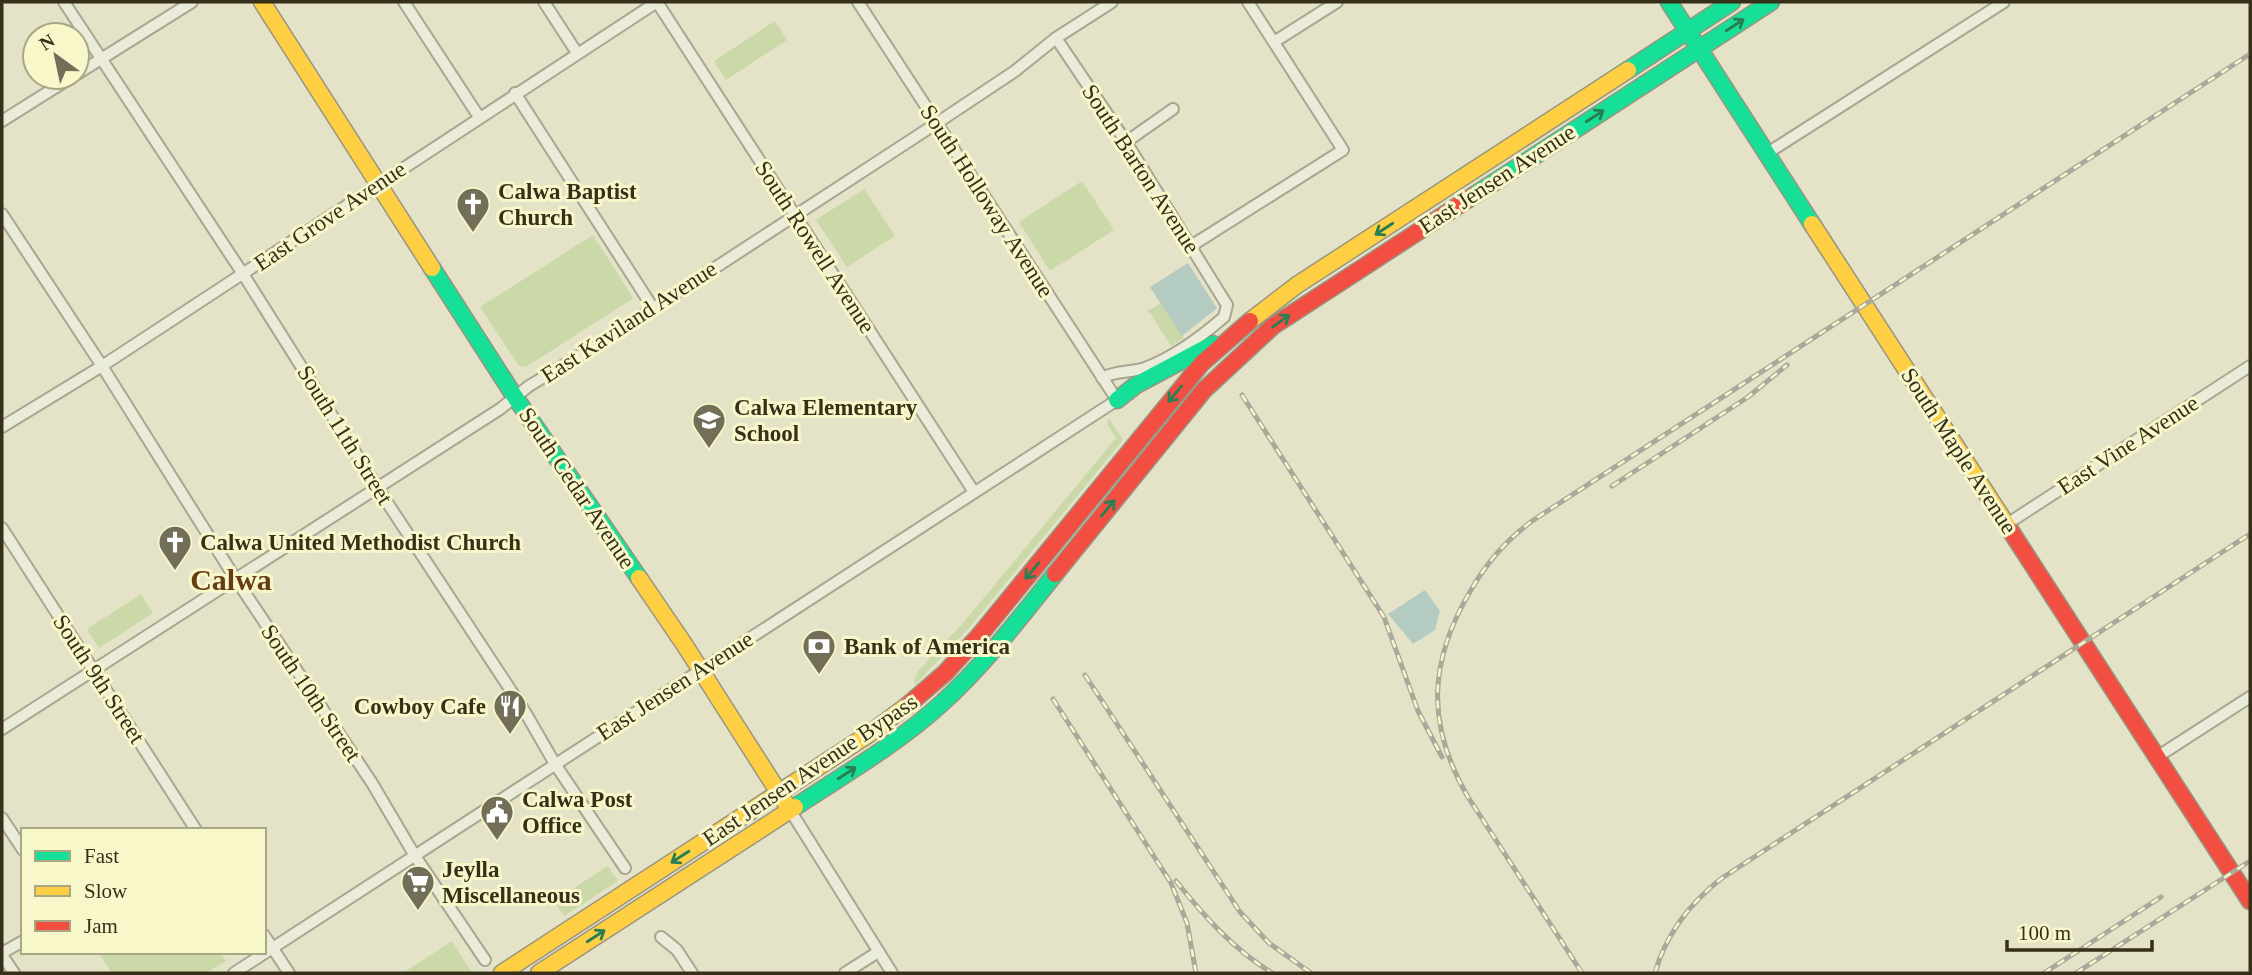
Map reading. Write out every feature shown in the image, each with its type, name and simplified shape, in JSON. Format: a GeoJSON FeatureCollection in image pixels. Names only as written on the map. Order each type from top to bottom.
{"type":"FeatureCollection","features":[{"type":"Feature","properties":{"kind":"main road","name":"South Cedar Avenue"},"geometry":{"type":"LineString","coordinates":[[262,2],[515,397],[684,644],[790,810]]}},
{"type":"Feature","properties":{"kind":"main road","name":"South Maple Avenue"},"geometry":{"type":"LineString","coordinates":[[1669,2],[2250,901]]}},
{"type":"Feature","properties":{"kind":"main road","name":"East Jensen Avenue"},"geometry":{"type":"LineString","coordinates":[[1240,328],[1297,285],[1732,2]]}},
{"type":"Feature","properties":{"kind":"main road","name":"East Jensen Avenue"},"geometry":{"type":"LineString","coordinates":[[1229,365],[1255,341],[1295,311],[1771,2]]}},
{"type":"Feature","properties":{"kind":"main road"},"geometry":{"type":"LineString","coordinates":[[1116,400],[1136,385],[1240,328]]}},
{"type":"Feature","properties":{"kind":"main road","name":"East Jensen Avenue Bypass"},"geometry":{"type":"LineString","coordinates":[[502,973],[887,722],[944,674],[1008,601],[1181,386],[1240,328]]}},
{"type":"Feature","properties":{"kind":"main road","name":"East Jensen Avenue Bypass"},"geometry":{"type":"LineString","coordinates":[[539,973],[910,729],[974,672],[1198,398],[1229,365]]}},
{"type":"Feature","properties":{"kind":"street","name":"South 11th Street"},"geometry":{"type":"LineString","coordinates":[[64,2],[243,274],[377,487],[525,712],[555,764],[625,868]]}},
{"type":"Feature","properties":{"kind":"street"},"geometry":{"type":"LineString","coordinates":[[91,65],[192,2]]}},
{"type":"Feature","properties":{"kind":"street"},"geometry":{"type":"LineString","coordinates":[[404,2],[479,117]]}},
{"type":"Feature","properties":{"kind":"street"},"geometry":{"type":"LineString","coordinates":[[544,2],[578,53]]}},
{"type":"Feature","properties":{"kind":"street","name":"East Grove Avenue"},"geometry":{"type":"LineString","coordinates":[[2,427],[102,366],[657,2]]}},
{"type":"Feature","properties":{"kind":"street","name":"South Rowell Avenue"},"geometry":{"type":"LineString","coordinates":[[657,2],[974,492]]}},
{"type":"Feature","properties":{"kind":"street","name":"South Holloway Avenue"},"geometry":{"type":"LineString","coordinates":[[858,2],[1116,400]]}},
{"type":"Feature","properties":{"kind":"street","name":"East Kaviland Avenue"},"geometry":{"type":"LineString","coordinates":[[2,729],[500,409],[937,123],[1015,71],[1056,38],[1112,2]]}},
{"type":"Feature","properties":{"kind":"street"},"geometry":{"type":"LineString","coordinates":[[1191,246],[1343,150],[1248,2]]}},
{"type":"Feature","properties":{"kind":"street"},"geometry":{"type":"LineString","coordinates":[[1274,43],[1338,2]]}},
{"type":"Feature","properties":{"kind":"street"},"geometry":{"type":"LineString","coordinates":[[1766,154],[2004,2]]}},
{"type":"Feature","properties":{"kind":"street","name":"South Barton Avenue"},"geometry":{"type":"LineString","coordinates":[[1056,38],[1126,142],[1226,301],[1227,310],[1224,317],[1169,356],[1138,370],[1115,371],[1102,377]]}},
{"type":"Feature","properties":{"kind":"street"},"geometry":{"type":"LineString","coordinates":[[2,121],[50,91]]}},
{"type":"Feature","properties":{"kind":"street"},"geometry":{"type":"LineString","coordinates":[[515,93],[653,308]]}},
{"type":"Feature","properties":{"kind":"street"},"geometry":{"type":"LineString","coordinates":[[1126,142],[1173,109]]}},
{"type":"Feature","properties":{"kind":"street","name":"South 10th Street"},"geometry":{"type":"LineString","coordinates":[[2,214],[102,366],[235,578],[372,783],[415,856],[485,960]]}},
{"type":"Feature","properties":{"kind":"street","name":"East Vine Avenue"},"geometry":{"type":"LineString","coordinates":[[2007,524],[2250,366]]}},
{"type":"Feature","properties":{"kind":"street","name":"East Jensen Avenue"},"geometry":{"type":"LineString","coordinates":[[266,952],[1116,400]]}},
{"type":"Feature","properties":{"kind":"street","name":"South 9th Street"},"geometry":{"type":"LineString","coordinates":[[2,527],[195,828]]}},
{"type":"Feature","properties":{"kind":"street"},"geometry":{"type":"LineString","coordinates":[[2157,757],[2250,697]]}},
{"type":"Feature","properties":{"kind":"street","name":"South Cedar Avenue"},"geometry":{"type":"LineString","coordinates":[[790,810],[892,973]]}},
{"type":"Feature","properties":{"kind":"street"},"geometry":{"type":"LineString","coordinates":[[2,818],[21,847]]}},
{"type":"Feature","properties":{"kind":"street"},"geometry":{"type":"LineString","coordinates":[[266,937],[289,973]]}},
{"type":"Feature","properties":{"kind":"street"},"geometry":{"type":"LineString","coordinates":[[661,937],[677,950],[692,973]]}},
{"type":"Feature","properties":{"kind":"street"},"geometry":{"type":"LineString","coordinates":[[14,973],[2,954],[21,941]]}},
{"type":"Feature","properties":{"kind":"street"},"geometry":{"type":"LineString","coordinates":[[845,973],[878,952]]}},
{"type":"Feature","properties":{"kind":"street","name":"East Jensen Avenue"},"geometry":{"type":"LineString","coordinates":[[234,973],[264,954]]}},
{"type":"Feature","properties":{"kind":"green space"},"geometry":{"type":"Polygon","coordinates":[[[775,21],[787,40],[726,80],[714,61],[775,21]]]}},
{"type":"Feature","properties":{"kind":"green space"},"geometry":{"type":"Polygon","coordinates":[[[1082,181],[1114,230],[1050,271],[1019,222],[1082,181]]]}},
{"type":"Feature","properties":{"kind":"green space"},"geometry":{"type":"Polygon","coordinates":[[[864,189],[895,236],[847,267],[816,220],[864,189]]]}},
{"type":"Feature","properties":{"kind":"green space"},"geometry":{"type":"Polygon","coordinates":[[[593,235],[632,299],[526,367],[519,366],[480,307],[593,235]]]}},
{"type":"Feature","properties":{"kind":"green space"},"geometry":{"type":"Polygon","coordinates":[[[1161,303],[1184,338],[1171,346],[1150,313],[1146,312],[1161,303]]]}},
{"type":"Feature","properties":{"kind":"green space"},"geometry":{"type":"Polygon","coordinates":[[[1109,418],[1123,440],[969,628],[915,685],[914,679],[919,670],[963,623],[1116,438],[1107,424],[1109,418]]]}},
{"type":"Feature","properties":{"kind":"green space"},"geometry":{"type":"Polygon","coordinates":[[[141,594],[153,613],[99,648],[87,629],[141,594]]]}},
{"type":"Feature","properties":{"kind":"green space"},"geometry":{"type":"Polygon","coordinates":[[[608,866],[618,881],[564,916],[554,901],[608,866]]]}},
{"type":"Feature","properties":{"kind":"green space"},"geometry":{"type":"Polygon","coordinates":[[[452,941],[472,973],[403,973],[452,941]]]}},
{"type":"Feature","properties":{"kind":"green space"},"geometry":{"type":"Polygon","coordinates":[[[99,954],[221,954],[226,961],[206,973],[112,973],[99,954]]]}},
{"type":"Feature","properties":{"kind":"shaded area"},"geometry":{"type":"Polygon","coordinates":[[[1188,263],[1217,308],[1182,336],[1150,287],[1188,263]]]}},
{"type":"Feature","properties":{"kind":"shaded area"},"geometry":{"type":"Polygon","coordinates":[[[1425,590],[1440,611],[1435,630],[1413,644],[1388,614],[1425,590]]]}},
{"type":"Feature","properties":{"kind":"railway"},"geometry":{"type":"LineString","coordinates":[[1582,973],[1468,797],[1445,744],[1439,719],[1440,668],[1446,643],[1457,617],[1484,570],[1507,542],[1535,519],[2250,54]]}},
{"type":"Feature","properties":{"kind":"railway"},"geometry":{"type":"LineString","coordinates":[[1612,486],[1748,397],[1787,365]]}},
{"type":"Feature","properties":{"kind":"railway"},"geometry":{"type":"LineString","coordinates":[[1242,395],[1384,617],[1418,711],[1442,757]]}},
{"type":"Feature","properties":{"kind":"railway"},"geometry":{"type":"LineString","coordinates":[[1655,973],[1666,945],[1681,920],[1722,878],[2250,534]]}},
{"type":"Feature","properties":{"kind":"railway"},"geometry":{"type":"LineString","coordinates":[[1085,675],[1240,912],[1269,943],[1311,973]]}},
{"type":"Feature","properties":{"kind":"railway"},"geometry":{"type":"LineString","coordinates":[[1053,699],[1171,883],[1187,923],[1196,973]]}},
{"type":"Feature","properties":{"kind":"railway"},"geometry":{"type":"LineString","coordinates":[[2076,973],[2250,861]]}},
{"type":"Feature","properties":{"kind":"railway"},"geometry":{"type":"LineString","coordinates":[[1176,881],[1220,931],[1272,973]]}},
{"type":"Feature","properties":{"kind":"railway"},"geometry":{"type":"LineString","coordinates":[[2044,973],[2161,897]]}},
{"type":"Feature","properties":{"kind":"traffic: fast"},"geometry":{"type":"LineString","coordinates":[[1669,2],[1812,224]]}},
{"type":"Feature","properties":{"kind":"traffic: fast"},"geometry":{"type":"LineString","coordinates":[[1628,70],[1732,2]]}},
{"type":"Feature","properties":{"kind":"traffic: fast"},"geometry":{"type":"LineString","coordinates":[[1473,196],[1771,2]]}},
{"type":"Feature","properties":{"kind":"traffic: fast"},"geometry":{"type":"LineString","coordinates":[[432,268],[515,397],[639,578]]}},
{"type":"Feature","properties":{"kind":"traffic: fast"},"geometry":{"type":"LineString","coordinates":[[1117,400],[1136,385],[1213,344]]}},
{"type":"Feature","properties":{"kind":"traffic: fast"},"geometry":{"type":"LineString","coordinates":[[795,807],[889,745],[941,704],[986,658],[1055,574]]}},
{"type":"Feature","properties":{"kind":"traffic: slow"},"geometry":{"type":"LineString","coordinates":[[262,2],[432,268]]}},
{"type":"Feature","properties":{"kind":"traffic: slow"},"geometry":{"type":"LineString","coordinates":[[1250,321],[1297,285],[1628,70]]}},
{"type":"Feature","properties":{"kind":"traffic: slow"},"geometry":{"type":"LineString","coordinates":[[1812,224],[2010,530]]}},
{"type":"Feature","properties":{"kind":"traffic: slow"},"geometry":{"type":"LineString","coordinates":[[639,578],[790,810]]}},
{"type":"Feature","properties":{"kind":"traffic: slow"},"geometry":{"type":"LineString","coordinates":[[502,973],[869,734],[908,705]]}},
{"type":"Feature","properties":{"kind":"traffic: slow"},"geometry":{"type":"LineString","coordinates":[[539,973],[795,807]]}},
{"type":"Feature","properties":{"kind":"traffic: jam"},"geometry":{"type":"LineString","coordinates":[[1055,574],[1204,390],[1273,326],[1473,196]]}},
{"type":"Feature","properties":{"kind":"traffic: jam"},"geometry":{"type":"LineString","coordinates":[[908,705],[945,673],[978,637],[1202,363],[1250,321]]}},
{"type":"Feature","properties":{"kind":"traffic: jam"},"geometry":{"type":"LineString","coordinates":[[2010,530],[2250,901]]}},
{"type":"Feature","properties":{"kind":"place","name":"Calwa Baptist Church"},"geometry":{"type":"Point","coordinates":[473,234]}},
{"type":"Feature","properties":{"kind":"place","name":"Calwa Elementary School"},"geometry":{"type":"Point","coordinates":[709,450]}},
{"type":"Feature","properties":{"kind":"place","name":"Calwa United Methodist Church"},"geometry":{"type":"Point","coordinates":[175,572]}},
{"type":"Feature","properties":{"kind":"place","name":"Bank of America"},"geometry":{"type":"Point","coordinates":[819,676]}},
{"type":"Feature","properties":{"kind":"place","name":"Cowboy Cafe"},"geometry":{"type":"Point","coordinates":[510,736]}},
{"type":"Feature","properties":{"kind":"place","name":"Calwa Post Office"},"geometry":{"type":"Point","coordinates":[497,842]}},
{"type":"Feature","properties":{"kind":"place","name":"Jeylla Miscellaneous"},"geometry":{"type":"Point","coordinates":[418,912]}},
{"type":"Feature","properties":{"kind":"district","name":"Calwa"},"geometry":{"type":"Point","coordinates":[231,579]}}]}
